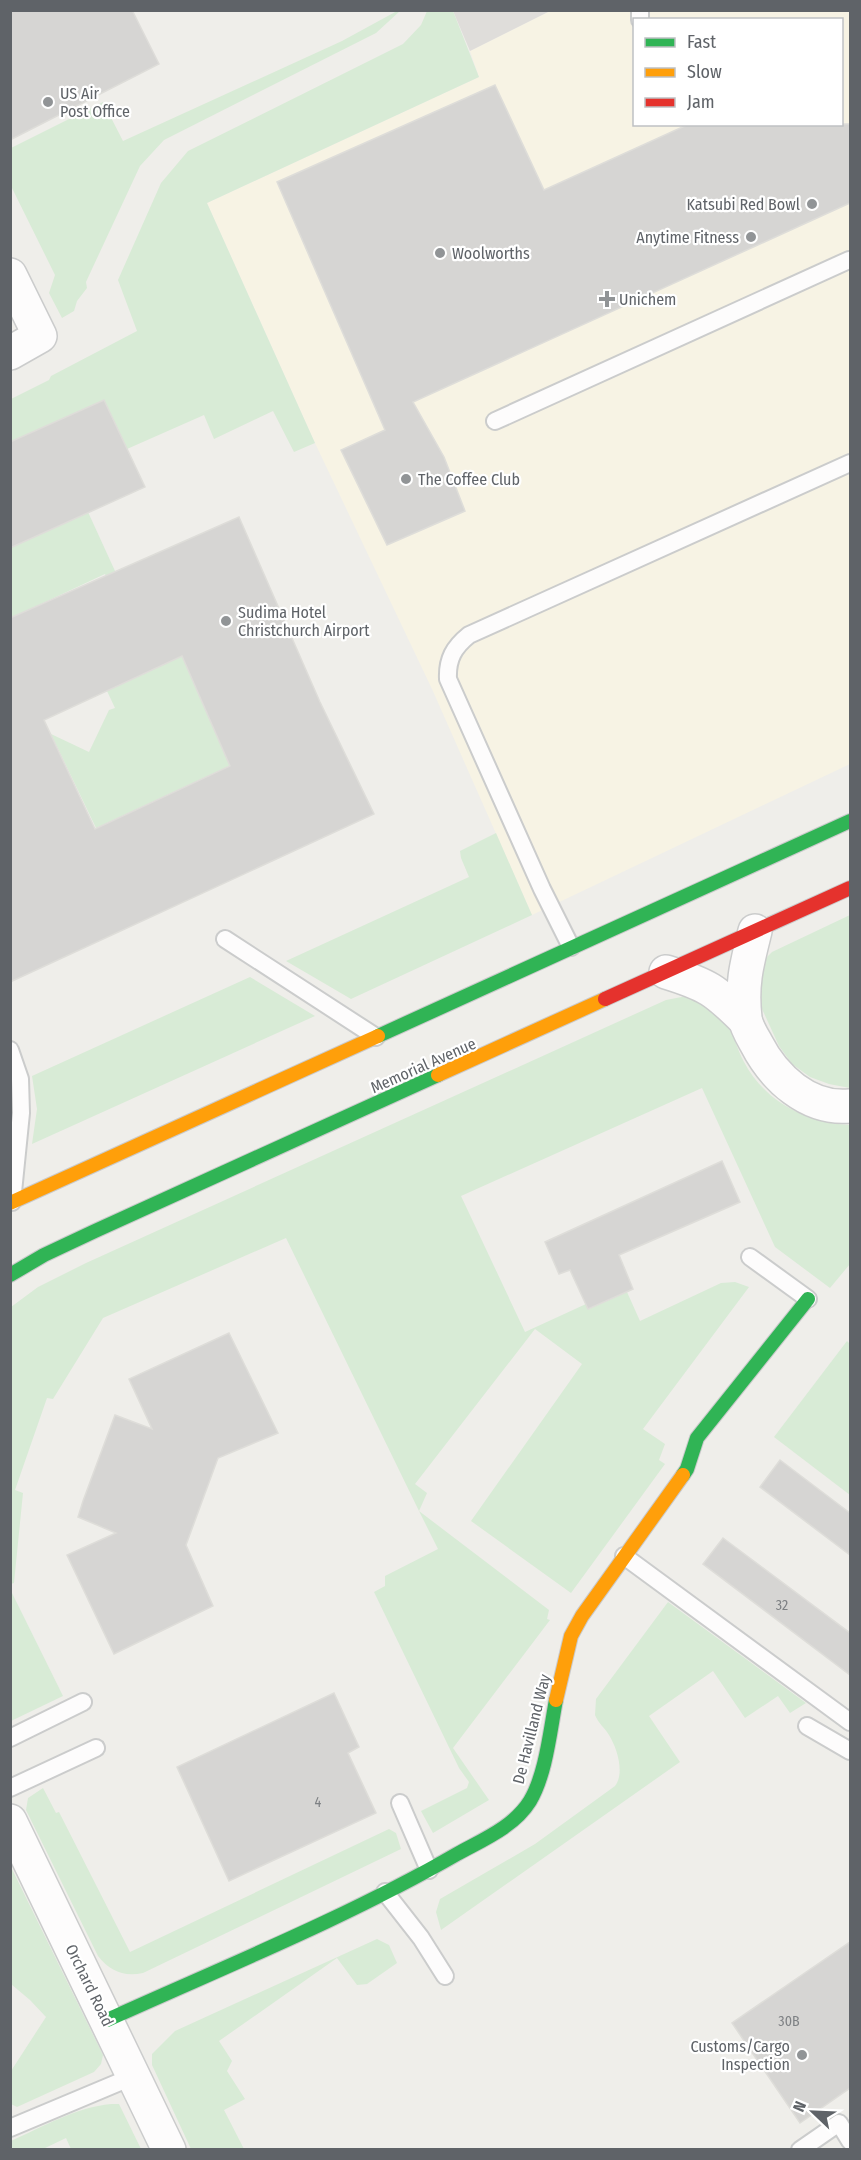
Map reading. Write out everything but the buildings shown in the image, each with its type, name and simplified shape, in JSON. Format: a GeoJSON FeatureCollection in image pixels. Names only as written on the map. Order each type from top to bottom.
{"type":"FeatureCollection","features":[{"type":"Feature","properties":{"kind":"main road"},"geometry":{"type":"LineString","coordinates":[[11,1203],[850,821]]}},
{"type":"Feature","properties":{"kind":"main road","name":"Memorial Avenue"},"geometry":{"type":"LineString","coordinates":[[10,1275],[44,1255],[850,888]]}},
{"type":"Feature","properties":{"kind":"main road","name":"De Havilland Way"},"geometry":{"type":"LineString","coordinates":[[107,2020],[385,1892],[500,1830],[517,1816],[530,1802],[540,1778],[571,1636],[582,1616],[687,1469],[697,1438],[808,1299]]}},
{"type":"Feature","properties":{"kind":"street"},"geometry":{"type":"LineString","coordinates":[[10,276],[40,336],[10,353]]}},
{"type":"Feature","properties":{"kind":"street"},"geometry":{"type":"LineString","coordinates":[[755,931],[743,980],[746,1020],[763,1057],[783,1081],[799,1093],[819,1102],[850,1106]]}},
{"type":"Feature","properties":{"kind":"street"},"geometry":{"type":"LineString","coordinates":[[666,972],[700,982],[720,995],[746,1020]]}},
{"type":"Feature","properties":{"kind":"street","name":"Orchard Road"},"geometry":{"type":"LineString","coordinates":[[10,1821],[169,2150]]}},
{"type":"Feature","properties":{"kind":"lane"},"geometry":{"type":"LineString","coordinates":[[495,421],[849,260]]}},
{"type":"Feature","properties":{"kind":"lane"},"geometry":{"type":"LineString","coordinates":[[571,947],[542,889],[448,679],[447,665],[452,653],[458,644],[470,635],[850,463]]}},
{"type":"Feature","properties":{"kind":"lane"},"geometry":{"type":"LineString","coordinates":[[225,939],[376,1037]]}},
{"type":"Feature","properties":{"kind":"lane"},"geometry":{"type":"LineString","coordinates":[[10,1050],[20,1080],[21,1113],[11,1203]]}},
{"type":"Feature","properties":{"kind":"lane"},"geometry":{"type":"LineString","coordinates":[[750,1257],[808,1299]]}},
{"type":"Feature","properties":{"kind":"lane"},"geometry":{"type":"LineString","coordinates":[[624,1556],[850,1722]]}},
{"type":"Feature","properties":{"kind":"lane"},"geometry":{"type":"LineString","coordinates":[[10,1738],[83,1702]]}},
{"type":"Feature","properties":{"kind":"lane"},"geometry":{"type":"LineString","coordinates":[[807,1726],[850,1750]]}},
{"type":"Feature","properties":{"kind":"lane"},"geometry":{"type":"LineString","coordinates":[[10,1788],[96,1748]]}},
{"type":"Feature","properties":{"kind":"lane"},"geometry":{"type":"LineString","coordinates":[[400,1803],[429,1870]]}},
{"type":"Feature","properties":{"kind":"lane"},"geometry":{"type":"LineString","coordinates":[[385,1892],[421,1938],[445,1976]]}},
{"type":"Feature","properties":{"kind":"lane"},"geometry":{"type":"LineString","coordinates":[[10,2128],[134,2076]]}},
{"type":"Feature","properties":{"kind":"lane"},"geometry":{"type":"LineString","coordinates":[[800,2150],[839,2123],[850,2141]]}},
{"type":"Feature","properties":{"kind":"shaded area"},"geometry":{"type":"Polygon","coordinates":[[[453,11],[550,11],[470,51],[453,11]]]}},
{"type":"Feature","properties":{"kind":"shaded area"},"geometry":{"type":"Polygon","coordinates":[[[550,11],[850,11],[850,764],[532,915],[432,689],[315,443],[207,203],[479,77],[470,51],[550,11]]]}},
{"type":"Feature","properties":{"kind":"green space"},"geometry":{"type":"Polygon","coordinates":[[[400,11],[376,33],[164,140],[140,166],[86,282],[87,288],[77,301],[74,311],[62,318],[49,293],[55,275],[11,186],[11,148],[103,102],[123,141],[342,41],[400,11]]]}},
{"type":"Feature","properties":{"kind":"green space"},"geometry":{"type":"Polygon","coordinates":[[[427,11],[453,11],[479,77],[207,203],[315,443],[294,452],[273,411],[214,439],[204,415],[127,449],[104,400],[11,442],[11,399],[137,331],[118,280],[161,183],[188,151],[403,44],[421,25],[427,11]]]}},
{"type":"Feature","properties":{"kind":"green space"},"geometry":{"type":"Polygon","coordinates":[[[88,512],[126,595],[117,599],[105,574],[11,618],[10,547],[88,512]]]}},
{"type":"Feature","properties":{"kind":"green space"},"geometry":{"type":"Polygon","coordinates":[[[132,632],[312,684],[328,720],[96,828],[51,734],[89,752],[109,710],[115,708],[107,691],[150,671],[132,632]]]}},
{"type":"Feature","properties":{"kind":"green space"},"geometry":{"type":"Polygon","coordinates":[[[496,833],[532,915],[351,999],[286,961],[469,877],[460,851],[496,833]]]}},
{"type":"Feature","properties":{"kind":"green space"},"geometry":{"type":"Polygon","coordinates":[[[850,915],[850,1088],[810,1077],[792,1064],[779,1046],[757,998],[765,959],[772,952],[850,915]]]}},
{"type":"Feature","properties":{"kind":"green space"},"geometry":{"type":"Polygon","coordinates":[[[250,977],[315,1016],[32,1144],[37,1109],[32,1076],[250,977]]]}},
{"type":"Feature","properties":{"kind":"green space"},"geometry":{"type":"Polygon","coordinates":[[[692,995],[722,1016],[744,1062],[763,1088],[775,1099],[803,1115],[850,1125],[850,1264],[830,1288],[775,1247],[702,1088],[461,1196],[525,1332],[586,1304],[589,1309],[627,1292],[640,1321],[721,1283],[735,1282],[749,1287],[643,1429],[665,1444],[659,1460],[665,1464],[571,1593],[471,1521],[582,1364],[535,1329],[415,1484],[427,1493],[419,1511],[286,1238],[103,1318],[53,1399],[47,1398],[15,1490],[23,1493],[14,1583],[11,1584],[11,1307],[38,1287],[86,1263],[666,1000],[692,995]]]}},
{"type":"Feature","properties":{"kind":"green space"},"geometry":{"type":"Polygon","coordinates":[[[847,1341],[850,1344],[850,1495],[774,1437],[847,1341]]]}},
{"type":"Feature","properties":{"kind":"green space"},"geometry":{"type":"Polygon","coordinates":[[[419,1511],[549,1610],[547,1619],[550,1620],[453,1748],[489,1800],[433,1833],[421,1811],[467,1788],[469,1782],[459,1768],[374,1592],[385,1586],[385,1576],[438,1549],[419,1511]]]}},
{"type":"Feature","properties":{"kind":"green space"},"geometry":{"type":"Polygon","coordinates":[[[10,1589],[63,1696],[11,1721],[10,1721],[10,1589]]]}},
{"type":"Feature","properties":{"kind":"green space"},"geometry":{"type":"Polygon","coordinates":[[[668,1602],[806,1703],[790,1713],[778,1696],[745,1718],[713,1671],[649,1716],[680,1762],[441,1930],[436,1912],[440,1899],[535,1844],[615,1786],[620,1768],[619,1760],[612,1740],[595,1715],[596,1699],[668,1602]]]}},
{"type":"Feature","properties":{"kind":"green space"},"geometry":{"type":"Polygon","coordinates":[[[43,1788],[56,1813],[59,1812],[130,1952],[389,1829],[396,1833],[401,1849],[143,1973],[123,1973],[107,1966],[98,1956],[26,1810],[28,1798],[43,1788]]]}},
{"type":"Feature","properties":{"kind":"green space"},"geometry":{"type":"Polygon","coordinates":[[[10,1865],[103,2055],[101,2064],[94,2072],[17,2107],[11,2104],[11,2071],[46,2017],[11,1984],[10,1865]]]}},
{"type":"Feature","properties":{"kind":"green space"},"geometry":{"type":"Polygon","coordinates":[[[377,1939],[389,1945],[397,1963],[367,1984],[357,1985],[337,1958],[219,2041],[232,2061],[227,2071],[245,2099],[224,2110],[244,2149],[191,2149],[152,2065],[152,2054],[175,2031],[377,1939]]]}},
{"type":"Feature","properties":{"kind":"green space"},"geometry":{"type":"Polygon","coordinates":[[[119,2104],[141,2149],[71,2149],[66,2138],[43,2149],[11,2149],[11,2141],[47,2124],[85,2109],[119,2104]]]}},
{"type":"Feature","properties":{"kind":"traffic: fast"},"geometry":{"type":"LineString","coordinates":[[378,1036],[850,821]]}},
{"type":"Feature","properties":{"kind":"traffic: fast"},"geometry":{"type":"LineString","coordinates":[[10,1275],[44,1255],[95,1231],[438,1075]]}},
{"type":"Feature","properties":{"kind":"traffic: fast"},"geometry":{"type":"LineString","coordinates":[[683,1475],[697,1438],[808,1299]]}},
{"type":"Feature","properties":{"kind":"traffic: fast"},"geometry":{"type":"LineString","coordinates":[[107,2020],[372,1899],[506,1826],[530,1801],[540,1778],[556,1700]]}},
{"type":"Feature","properties":{"kind":"traffic: slow"},"geometry":{"type":"LineString","coordinates":[[438,1075],[605,999]]}},
{"type":"Feature","properties":{"kind":"traffic: slow"},"geometry":{"type":"LineString","coordinates":[[10,1203],[378,1036]]}},
{"type":"Feature","properties":{"kind":"traffic: slow"},"geometry":{"type":"LineString","coordinates":[[556,1700],[571,1636],[582,1616],[683,1475]]}},
{"type":"Feature","properties":{"kind":"traffic: jam"},"geometry":{"type":"LineString","coordinates":[[605,999],[850,888]]}},
{"type":"Feature","properties":{"kind":"place","name":"US Air Post Office"},"geometry":{"type":"Point","coordinates":[48,102]}},
{"type":"Feature","properties":{"kind":"place","name":"Katsubi Red Bowl"},"geometry":{"type":"Point","coordinates":[812,204]}},
{"type":"Feature","properties":{"kind":"place","name":"Anytime Fitness"},"geometry":{"type":"Point","coordinates":[751,237]}},
{"type":"Feature","properties":{"kind":"place","name":"Woolworths"},"geometry":{"type":"Point","coordinates":[440,253]}},
{"type":"Feature","properties":{"kind":"place","name":"Unichem"},"geometry":{"type":"Point","coordinates":[607,299]}},
{"type":"Feature","properties":{"kind":"place","name":"The Coffee Club"},"geometry":{"type":"Point","coordinates":[406,479]}},
{"type":"Feature","properties":{"kind":"place","name":"Sudima Hotel Christchurch Airport"},"geometry":{"type":"Point","coordinates":[226,621]}},
{"type":"Feature","properties":{"kind":"place","name":"Customs/Cargo Inspection"},"geometry":{"type":"Point","coordinates":[802,2055]}}]}
